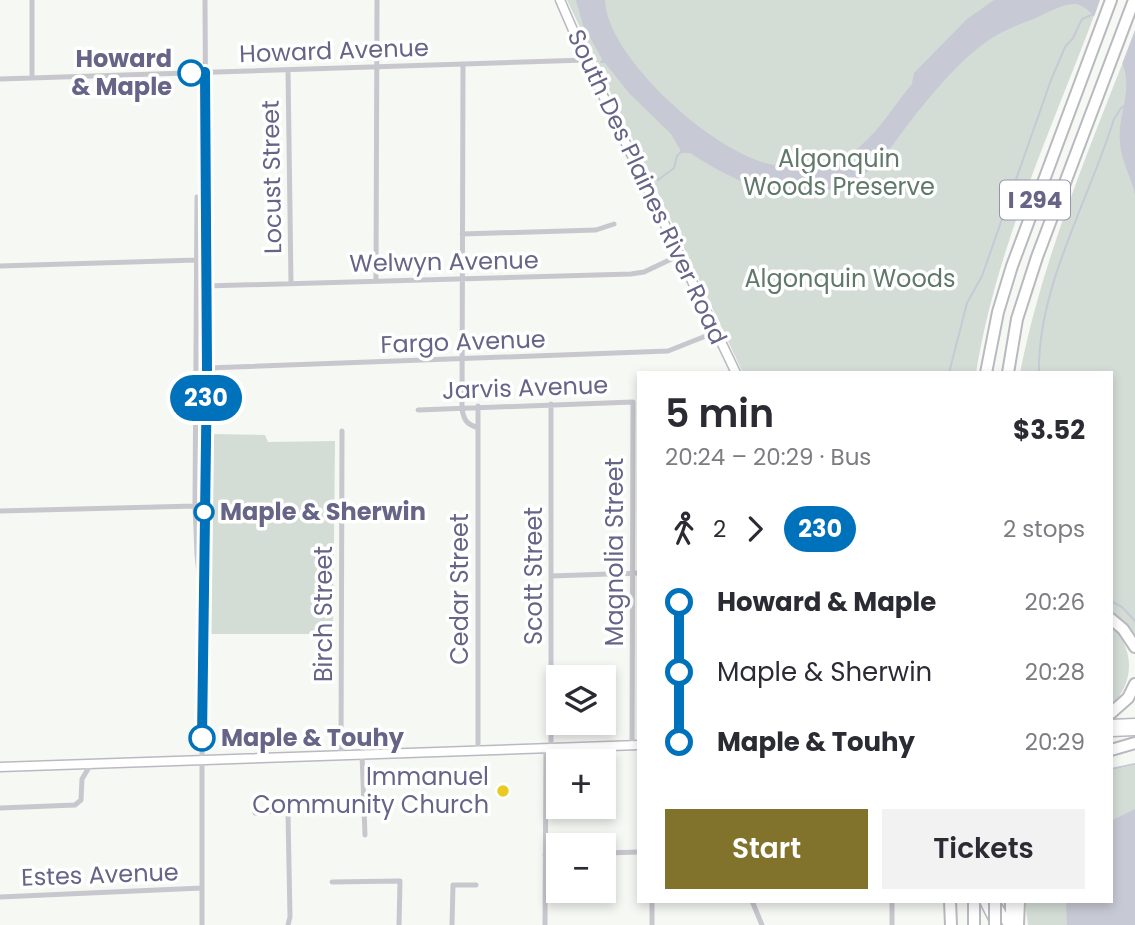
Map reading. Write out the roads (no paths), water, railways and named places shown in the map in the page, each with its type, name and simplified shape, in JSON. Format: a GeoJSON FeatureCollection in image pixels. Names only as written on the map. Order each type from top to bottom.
{"type":"FeatureCollection","features":[{"type":"Feature","properties":{"kind":"highway","name":"I 294"},"geometry":{"type":"LineString","coordinates":[[986,371],[998,312],[1012,266],[1111,0]]}},
{"type":"Feature","properties":{"kind":"highway","name":"I 294"},"geometry":{"type":"LineString","coordinates":[[1010,371],[1017,319],[1037,257],[1133,1]]}},
{"type":"Feature","properties":{"kind":"highway"},"geometry":{"type":"LineString","coordinates":[[1113,621],[1124,629],[1135,647]]}},
{"type":"Feature","properties":{"kind":"highway"},"geometry":{"type":"LineString","coordinates":[[1113,711],[1128,698],[1135,684]]}},
{"type":"Feature","properties":{"kind":"highway"},"geometry":{"type":"LineString","coordinates":[[1113,749],[1135,743]]}},
{"type":"Feature","properties":{"kind":"highway"},"geometry":{"type":"LineString","coordinates":[[950,903],[951,925]]}},
{"type":"Feature","properties":{"kind":"highway"},"geometry":{"type":"LineString","coordinates":[[974,903],[974,925]]}},
{"type":"Feature","properties":{"kind":"highway"},"geometry":{"type":"LineString","coordinates":[[996,903],[996,925]]}},
{"type":"Feature","properties":{"kind":"highway"},"geometry":{"type":"LineString","coordinates":[[1018,925],[1019,903]]}},
{"type":"Feature","properties":{"kind":"highway"},"geometry":{"type":"LineString","coordinates":[[1009,925],[1011,906]]}},
{"type":"Feature","properties":{"kind":"main road","name":"South Des Plaines River Road"},"geometry":{"type":"LineString","coordinates":[[560,0],[735,371]]}},
{"type":"Feature","properties":{"kind":"main road"},"geometry":{"type":"LineString","coordinates":[[1113,724],[1135,723]]}},
{"type":"Feature","properties":{"kind":"main road"},"geometry":{"type":"LineString","coordinates":[[1113,732],[1135,731]]}},
{"type":"Feature","properties":{"kind":"main road"},"geometry":{"type":"LineString","coordinates":[[0,767],[635,745]]}},
{"type":"Feature","properties":{"kind":"main road"},"geometry":{"type":"LineString","coordinates":[[985,903],[996,925]]}},
{"type":"Feature","properties":{"kind":"main road"},"geometry":{"type":"LineString","coordinates":[[997,903],[1009,925]]}},
{"type":"Feature","properties":{"kind":"street"},"geometry":{"type":"LineString","coordinates":[[32,0],[32,78]]}},
{"type":"Feature","properties":{"kind":"street"},"geometry":{"type":"LineString","coordinates":[[202,925],[202,591],[207,368],[205,0]]}},
{"type":"Feature","properties":{"kind":"street"},"geometry":{"type":"LineString","coordinates":[[376,281],[377,0]]}},
{"type":"Feature","properties":{"kind":"street","name":"Howard Avenue"},"geometry":{"type":"LineString","coordinates":[[0,79],[586,60]]}},
{"type":"Feature","properties":{"kind":"street"},"geometry":{"type":"LineString","coordinates":[[463,64],[462,409],[468,425],[478,428]]}},
{"type":"Feature","properties":{"kind":"street","name":"Locust Street"},"geometry":{"type":"LineString","coordinates":[[288,70],[291,284]]}},
{"type":"Feature","properties":{"kind":"street"},"geometry":{"type":"LineString","coordinates":[[197,197],[195,506],[202,591]]}},
{"type":"Feature","properties":{"kind":"street"},"geometry":{"type":"LineString","coordinates":[[462,234],[596,230],[614,223]]}},
{"type":"Feature","properties":{"kind":"street","name":"Welwyn Avenue"},"geometry":{"type":"LineString","coordinates":[[206,286],[631,274],[644,272],[680,256]]}},
{"type":"Feature","properties":{"kind":"street"},"geometry":{"type":"LineString","coordinates":[[0,266],[197,260]]}},
{"type":"Feature","properties":{"kind":"street","name":"Fargo Avenue"},"geometry":{"type":"LineString","coordinates":[[207,368],[668,351],[716,331]]}},
{"type":"Feature","properties":{"kind":"street","name":"Jarvis Avenue"},"geometry":{"type":"LineString","coordinates":[[418,410],[634,402]]}},
{"type":"Feature","properties":{"kind":"street","name":"Magnolia Street"},"geometry":{"type":"LineString","coordinates":[[634,402],[635,745]]}},
{"type":"Feature","properties":{"kind":"street","name":"Scott Street"},"geometry":{"type":"LineString","coordinates":[[545,925],[551,404]]}},
{"type":"Feature","properties":{"kind":"street","name":"Cedar Street"},"geometry":{"type":"LineString","coordinates":[[478,406],[478,750]]}},
{"type":"Feature","properties":{"kind":"street","name":"Birch Street"},"geometry":{"type":"LineString","coordinates":[[341,755],[342,431]]}},
{"type":"Feature","properties":{"kind":"street"},"geometry":{"type":"LineString","coordinates":[[0,511],[195,506]]}},
{"type":"Feature","properties":{"kind":"street"},"geometry":{"type":"LineString","coordinates":[[551,576],[636,573]]}},
{"type":"Feature","properties":{"kind":"street"},"geometry":{"type":"LineString","coordinates":[[362,754],[365,835]]}},
{"type":"Feature","properties":{"kind":"street"},"geometry":{"type":"LineString","coordinates":[[0,808],[75,805],[81,800],[82,779],[91,764]]}},
{"type":"Feature","properties":{"kind":"street"},"geometry":{"type":"LineString","coordinates":[[71,765],[82,779]]}},
{"type":"Feature","properties":{"kind":"street"},"geometry":{"type":"LineString","coordinates":[[256,813],[280,810],[288,813],[288,925]]}},
{"type":"Feature","properties":{"kind":"street"},"geometry":{"type":"LineString","coordinates":[[616,853],[637,852]]}},
{"type":"Feature","properties":{"kind":"street"},"geometry":{"type":"LineString","coordinates":[[332,882],[400,881],[399,925]]}},
{"type":"Feature","properties":{"kind":"street"},"geometry":{"type":"LineString","coordinates":[[452,925],[453,885],[476,885]]}},
{"type":"Feature","properties":{"kind":"street","name":"Estes Avenue"},"geometry":{"type":"LineString","coordinates":[[0,897],[202,888]]}},
{"type":"Feature","properties":{"kind":"street"},"geometry":{"type":"LineString","coordinates":[[652,903],[652,925]]}},
{"type":"Feature","properties":{"kind":"street"},"geometry":{"type":"LineString","coordinates":[[753,903],[762,925]]}},
{"type":"Feature","properties":{"kind":"street"},"geometry":{"type":"LineString","coordinates":[[892,903],[892,925]]}},
{"type":"Feature","properties":{"kind":"waterway"},"geometry":{"type":"LineString","coordinates":[[950,371],[967,303],[982,276],[1051,80],[1065,47],[1073,38],[1082,19],[1092,15]]}},
{"type":"Feature","properties":{"kind":"waterway"},"geometry":{"type":"LineString","coordinates":[[1039,371],[1046,309],[1055,277],[1114,119],[1121,108],[1127,105]]}},
{"type":"Feature","properties":{"kind":"waterway"},"geometry":{"type":"LineString","coordinates":[[658,180],[674,168],[677,156],[683,150]]}},
{"type":"Feature","properties":{"kind":"waterway"},"geometry":{"type":"LineString","coordinates":[[1113,602],[1122,607],[1135,621]]}},
{"type":"Feature","properties":{"kind":"waterway"},"geometry":{"type":"LineString","coordinates":[[1113,769],[1135,764]]}},
{"type":"Feature","properties":{"kind":"place","name":"Howard & Maple"},"geometry":{"type":"Point","coordinates":[191,73]}},
{"type":"Feature","properties":{"kind":"place","name":"Maple & Sherwin"},"geometry":{"type":"Point","coordinates":[204,512]}},
{"type":"Feature","properties":{"kind":"place","name":"Maple & Touhy"},"geometry":{"type":"Point","coordinates":[202,738]}},
{"type":"Feature","properties":{"kind":"place","name":"Immanuel Community Church"},"geometry":{"type":"Point","coordinates":[503,791]}},
{"type":"Feature","properties":{"kind":"park label","name":"Algonquin Woods Preserve"},"geometry":{"type":"Point","coordinates":[839,173]}},
{"type":"Feature","properties":{"kind":"park label","name":"Algonquin Woods"},"geometry":{"type":"Point","coordinates":[850,279]}}]}
